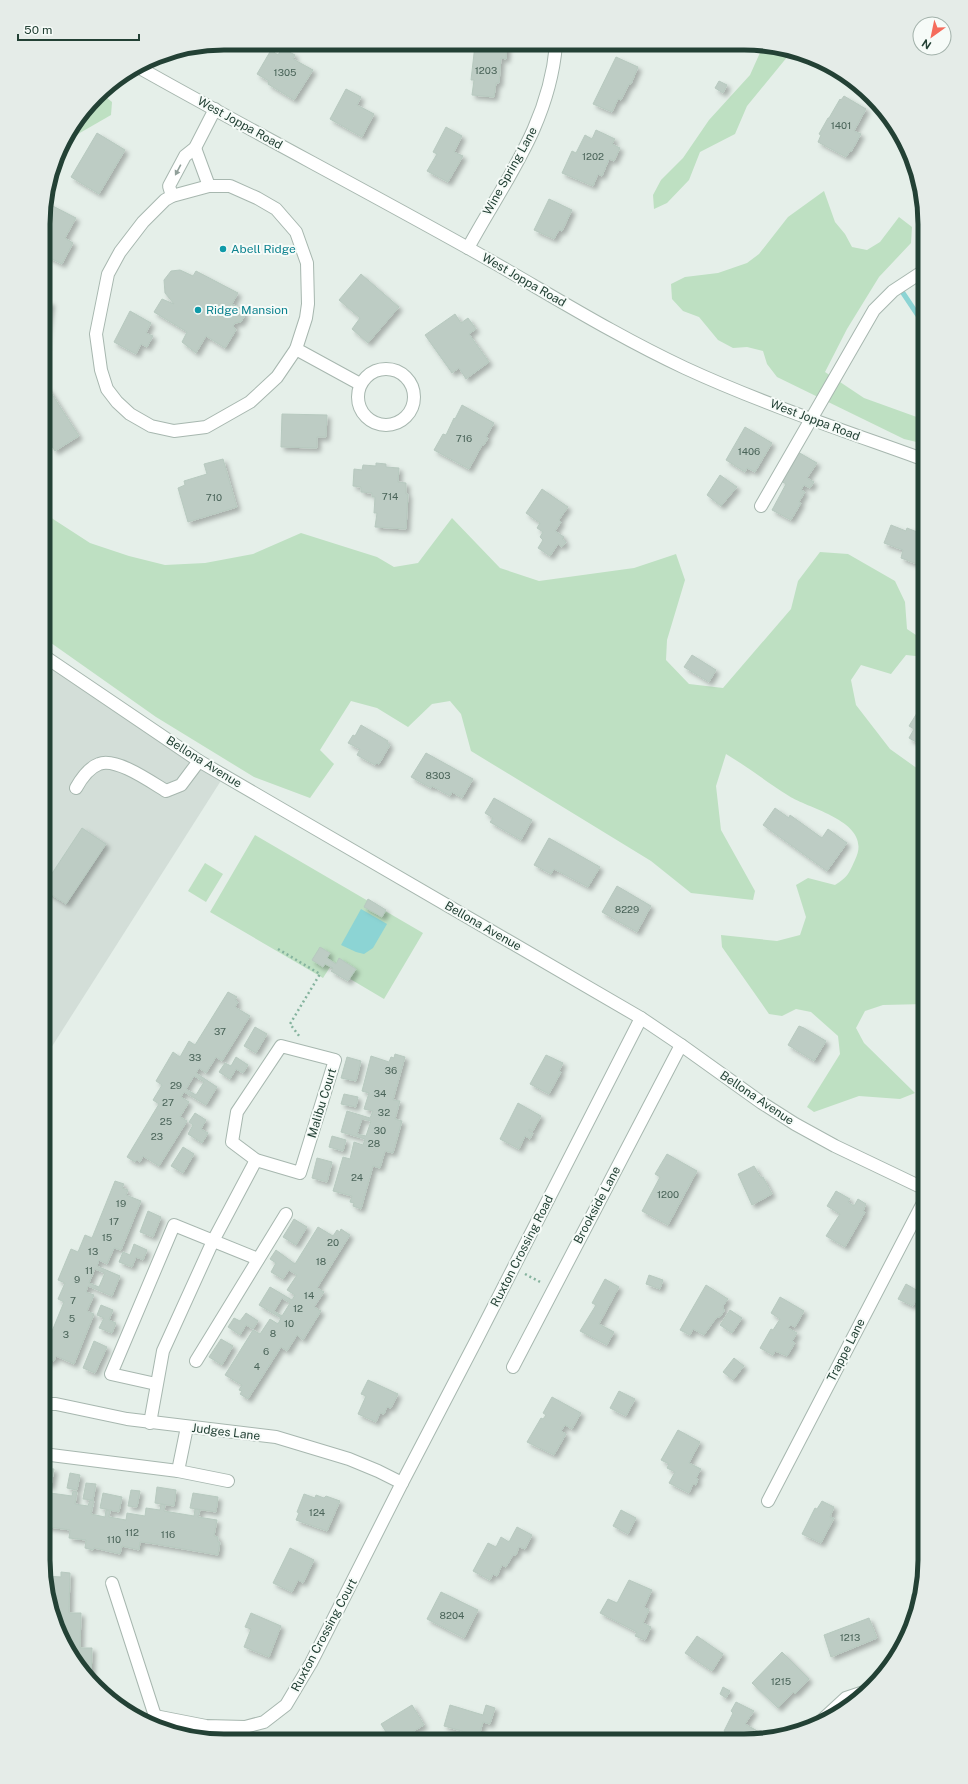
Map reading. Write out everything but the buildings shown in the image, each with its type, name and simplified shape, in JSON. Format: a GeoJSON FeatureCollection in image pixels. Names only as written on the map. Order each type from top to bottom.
{"type":"FeatureCollection","features":[{"type":"Feature","properties":{"kind":"street","name":"Wine Spring Lane"},"geometry":{"type":"LineString","coordinates":[[468,248],[524,151],[535,128],[551,86],[555,50]]}},
{"type":"Feature","properties":{"kind":"street","name":"West Joppa Road"},"geometry":{"type":"LineString","coordinates":[[143,70],[468,248],[626,338],[669,360],[708,378],[812,419],[918,457]]}},
{"type":"Feature","properties":{"kind":"street"},"geometry":{"type":"LineString","coordinates":[[172,196],[169,186],[185,156],[195,148],[215,109]]}},
{"type":"Feature","properties":{"kind":"street"},"geometry":{"type":"LineString","coordinates":[[195,148],[209,186]]}},
{"type":"Feature","properties":{"kind":"street"},"geometry":{"type":"LineString","coordinates":[[209,186],[230,186],[257,198],[276,209],[296,232],[307,262],[308,304],[306,318],[296,349],[277,377],[250,402],[206,427],[174,431],[151,426],[130,414],[117,402],[107,388],[101,370],[96,334],[107,278],[120,252],[142,222],[165,200],[172,196],[209,186]]}},
{"type":"Feature","properties":{"kind":"street"},"geometry":{"type":"LineString","coordinates":[[760,506],[812,419],[874,310],[893,291],[918,274]]}},
{"type":"Feature","properties":{"kind":"street"},"geometry":{"type":"LineString","coordinates":[[296,349],[360,384]]}},
{"type":"Feature","properties":{"kind":"street"},"geometry":{"type":"LineString","coordinates":[[383,368],[397,371],[408,379],[412,387],[414,397],[413,406],[408,414],[397,422],[384,425],[375,422],[367,418],[361,410],[358,402],[360,384],[366,376],[374,371],[383,368]]}},
{"type":"Feature","properties":{"kind":"street","name":"Bellona Avenue"},"geometry":{"type":"LineString","coordinates":[[50,660],[199,761],[641,1018],[762,1103],[795,1124],[835,1146],[918,1186]]}},
{"type":"Feature","properties":{"kind":"street"},"geometry":{"type":"LineString","coordinates":[[76,788],[84,775],[99,763],[118,764],[166,791],[181,785],[199,761]]}},
{"type":"Feature","properties":{"kind":"street","name":"Ruxton Crossing Road"},"geometry":{"type":"LineString","coordinates":[[402,1483],[641,1018]]}},
{"type":"Feature","properties":{"kind":"street","name":"Brookside Lane"},"geometry":{"type":"LineString","coordinates":[[514,1367],[681,1045]]}},
{"type":"Feature","properties":{"kind":"street","name":"Malibu Court"},"geometry":{"type":"LineString","coordinates":[[281,1046],[335,1060],[300,1173],[256,1160],[232,1142],[237,1112],[281,1046]]}},
{"type":"Feature","properties":{"kind":"street"},"geometry":{"type":"LineString","coordinates":[[150,1423],[163,1351],[213,1241],[256,1160]]}},
{"type":"Feature","properties":{"kind":"street","name":"Trappe Lane"},"geometry":{"type":"LineString","coordinates":[[768,1501],[918,1212]]}},
{"type":"Feature","properties":{"kind":"street"},"geometry":{"type":"LineString","coordinates":[[196,1361],[286,1214]]}},
{"type":"Feature","properties":{"kind":"street"},"geometry":{"type":"LineString","coordinates":[[156,1384],[111,1374],[174,1225],[258,1259]]}},
{"type":"Feature","properties":{"kind":"street","name":"Judges Lane"},"geometry":{"type":"LineString","coordinates":[[50,1405],[150,1423],[276,1437],[349,1459],[402,1483]]}},
{"type":"Feature","properties":{"kind":"street"},"geometry":{"type":"LineString","coordinates":[[178,1471],[187,1427]]}},
{"type":"Feature","properties":{"kind":"street"},"geometry":{"type":"LineString","coordinates":[[50,1455],[178,1471],[228,1481]]}},
{"type":"Feature","properties":{"kind":"street","name":"Ruxton Crossing Court"},"geometry":{"type":"LineString","coordinates":[[156,1721],[206,1726],[245,1727],[264,1722],[286,1705],[311,1663],[402,1483]]}},
{"type":"Feature","properties":{"kind":"street"},"geometry":{"type":"LineString","coordinates":[[112,1583],[150,1718]]}},
{"type":"Feature","properties":{"kind":"street"},"geometry":{"type":"LineString","coordinates":[[834,1709],[846,1698],[853,1696]]}},
{"type":"Feature","properties":{"kind":"path"},"geometry":{"type":"LineString","coordinates":[[278,949],[320,974],[293,1019]]}},
{"type":"Feature","properties":{"kind":"path"},"geometry":{"type":"LineString","coordinates":[[513,1268],[554,1288]]}},
{"type":"Feature","properties":{"kind":"shaded area"},"geometry":{"type":"Polygon","coordinates":[[[50,664],[222,779],[50,1050],[50,664]]]}},
{"type":"Feature","properties":{"kind":"green space"},"geometry":{"type":"Polygon","coordinates":[[[761,50],[788,56],[747,106],[735,134],[700,152],[689,180],[667,203],[654,209],[653,195],[661,180],[683,158],[709,120],[750,75],[761,50]]]}},
{"type":"Feature","properties":{"kind":"green space"},"geometry":{"type":"Polygon","coordinates":[[[105,97],[112,102],[111,115],[78,134],[75,133],[79,127],[93,109],[105,97]]]}},
{"type":"Feature","properties":{"kind":"green space"},"geometry":{"type":"Polygon","coordinates":[[[824,191],[835,222],[845,234],[852,247],[867,250],[880,242],[899,217],[912,227],[911,243],[879,277],[847,329],[825,372],[864,398],[918,417],[918,442],[904,439],[777,377],[767,364],[763,351],[747,347],[733,348],[718,340],[699,317],[683,311],[672,299],[671,284],[685,277],[718,273],[747,263],[759,254],[788,217],[824,191]]]}},
{"type":"Feature","properties":{"kind":"green space"},"geometry":{"type":"Polygon","coordinates":[[[50,517],[90,543],[129,556],[165,565],[205,563],[253,554],[301,533],[377,557],[394,567],[418,563],[452,518],[500,568],[539,581],[634,568],[676,554],[685,580],[667,640],[666,660],[689,684],[723,688],[791,609],[798,581],[820,552],[848,554],[895,581],[905,602],[907,629],[916,635],[918,634],[918,656],[906,655],[891,674],[861,665],[851,680],[856,705],[890,749],[918,769],[918,1004],[883,1005],[865,1011],[856,1028],[864,1043],[915,1093],[900,1099],[859,1096],[814,1112],[807,1107],[840,1054],[838,1036],[811,1012],[796,1009],[782,1016],[769,1014],[722,947],[721,935],[777,941],[800,935],[806,917],[796,885],[808,878],[835,885],[843,880],[848,874],[855,860],[859,847],[856,836],[848,827],[837,819],[789,796],[726,754],[716,786],[721,830],[755,891],[753,900],[691,893],[651,861],[471,751],[461,714],[450,701],[432,704],[408,727],[377,708],[351,701],[320,750],[334,764],[310,798],[254,777],[156,717],[50,642],[50,517]]]}},
{"type":"Feature","properties":{"kind":"green space"},"geometry":{"type":"Polygon","coordinates":[[[255,835],[423,933],[384,999],[330,967],[323,978],[210,912],[255,835]]]}},
{"type":"Feature","properties":{"kind":"green space"},"geometry":{"type":"Polygon","coordinates":[[[205,863],[223,874],[206,902],[188,891],[205,863]]]}},
{"type":"Feature","properties":{"kind":"water"},"geometry":{"type":"Polygon","coordinates":[[[361,909],[387,924],[373,948],[364,954],[341,945],[361,909]]]}},
{"type":"Feature","properties":{"kind":"waterway"},"geometry":{"type":"LineString","coordinates":[[903,293],[918,316]]}},
{"type":"Feature","properties":{"kind":"place","name":"Abell Ridge"},"geometry":{"type":"Point","coordinates":[223,249]}},
{"type":"Feature","properties":{"kind":"place","name":"Ridge Mansion"},"geometry":{"type":"Point","coordinates":[198,310]}}]}
